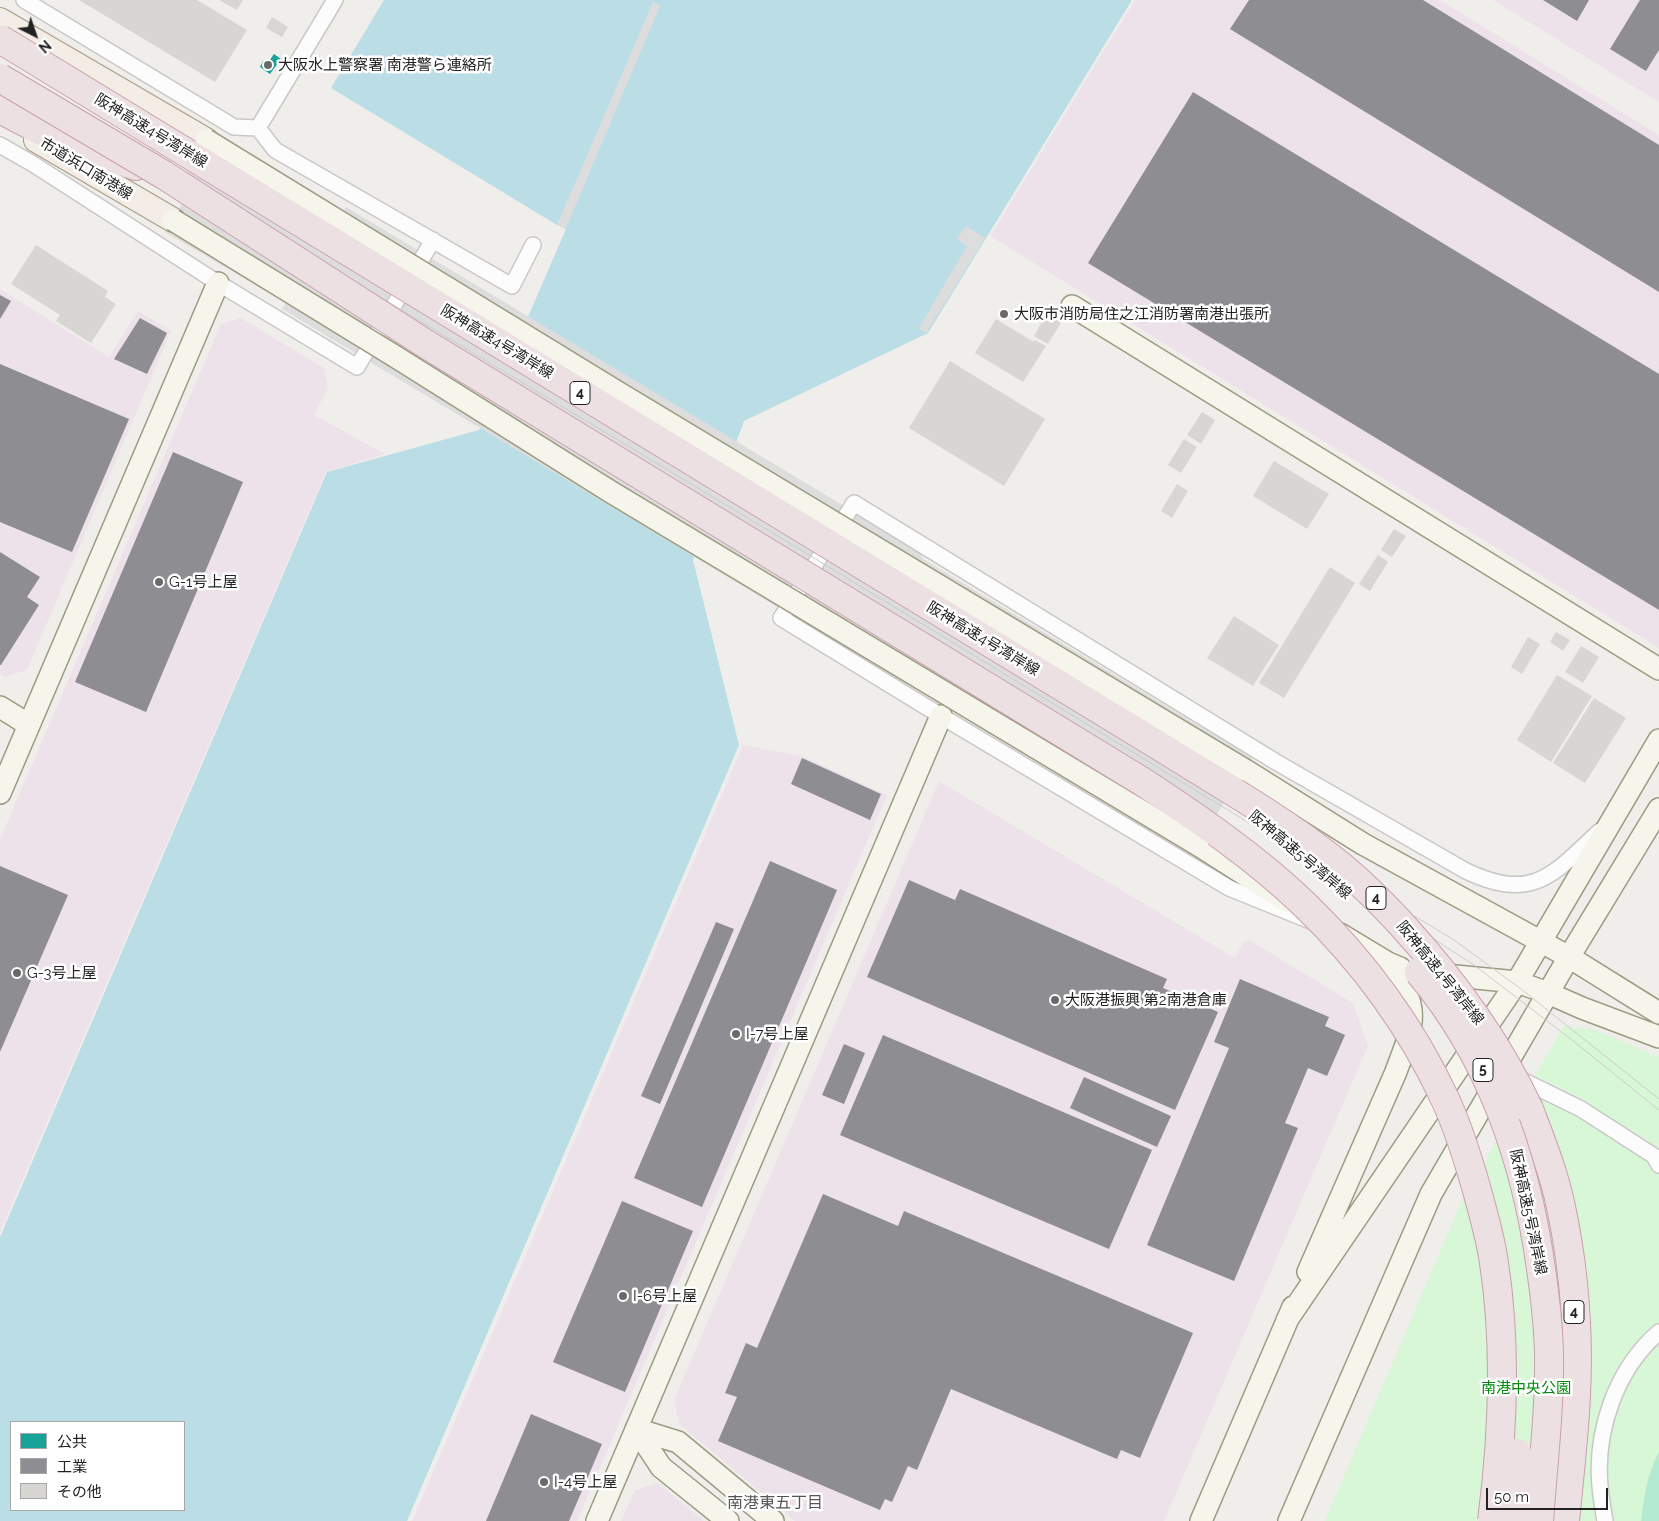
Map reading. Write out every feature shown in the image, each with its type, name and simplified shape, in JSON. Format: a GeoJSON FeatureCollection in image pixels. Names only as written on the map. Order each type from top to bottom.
{"type":"FeatureCollection","features":[{"type":"Feature","properties":{"kind":"highway","name":"阪神高速4号湾岸線"},"geometry":{"type":"LineString","coordinates":[[0,39],[1161,747],[1306,840],[1352,875],[1413,937],[1454,987],[1488,1034],[1517,1083],[1532,1118],[1552,1175],[1560,1205],[1570,1268],[1576,1332],[1576,1395],[1566,1521]]}},
{"type":"Feature","properties":{"kind":"highway","name":"阪神高速4号湾岸線"},"geometry":{"type":"LineString","coordinates":[[0,78],[164,175],[426,344],[1143,782],[1249,856],[1298,899],[1355,959],[1399,1018],[1423,1057],[1459,1133],[1486,1222],[1494,1261],[1499,1304],[1502,1348],[1502,1400],[1492,1521]]}},
{"type":"Feature","properties":{"kind":"highway"},"geometry":{"type":"LineString","coordinates":[[0,109],[57,139],[164,175]]}},
{"type":"Feature","properties":{"kind":"highway","name":"阪神高速5号湾岸線"},"geometry":{"type":"LineString","coordinates":[[1161,747],[1286,841],[1327,874],[1356,902],[1428,983],[1465,1038],[1485,1073],[1500,1104],[1523,1174],[1538,1247],[1547,1317],[1549,1384],[1538,1521]]}},
{"type":"Feature","properties":{"kind":"highway","name":"阪神高速5号湾岸線"},"geometry":{"type":"LineString","coordinates":[[1143,782],[1193,810],[1251,849],[1282,872],[1312,899],[1367,957],[1406,1006],[1441,1060],[1462,1100],[1490,1176],[1506,1239],[1518,1325],[1520,1411],[1512,1521]]}},
{"type":"Feature","properties":{"kind":"main road"},"geometry":{"type":"LineString","coordinates":[[0,20],[206,140]]}},
{"type":"Feature","properties":{"kind":"main road","name":"市道浜口南港線"},"geometry":{"type":"LineString","coordinates":[[0,118],[172,220]]}},
{"type":"Feature","properties":{"kind":"street"},"geometry":{"type":"LineString","coordinates":[[24,0],[234,127],[258,128],[275,150],[512,286],[533,245]]}},
{"type":"Feature","properties":{"kind":"street"},"geometry":{"type":"LineString","coordinates":[[258,128],[335,0]]}},
{"type":"Feature","properties":{"kind":"street"},"geometry":{"type":"LineString","coordinates":[[206,140],[1363,844],[1569,957],[1659,1013]]}},
{"type":"Feature","properties":{"kind":"street"},"geometry":{"type":"LineString","coordinates":[[0,146],[33,164],[218,283],[357,367],[433,240]]}},
{"type":"Feature","properties":{"kind":"street"},"geometry":{"type":"LineString","coordinates":[[172,220],[396,356],[611,492],[1198,845],[1388,963],[1409,972],[1517,982],[1659,1037]]}},
{"type":"Feature","properties":{"kind":"street"},"geometry":{"type":"LineString","coordinates":[[0,793],[218,283]]}},
{"type":"Feature","properties":{"kind":"street"},"geometry":{"type":"LineString","coordinates":[[1072,306],[1659,669]]}},
{"type":"Feature","properties":{"kind":"street"},"geometry":{"type":"LineString","coordinates":[[1335,931],[1229,888],[781,618],[854,503],[1276,762],[1483,879],[1514,885],[1534,883],[1556,872],[1610,822]]}},
{"type":"Feature","properties":{"kind":"street"},"geometry":{"type":"LineString","coordinates":[[0,707],[29,726]]}},
{"type":"Feature","properties":{"kind":"street"},"geometry":{"type":"LineString","coordinates":[[597,1521],[941,716]]}},
{"type":"Feature","properties":{"kind":"street"},"geometry":{"type":"LineString","coordinates":[[1287,1320],[1517,982],[1659,740]]}},
{"type":"Feature","properties":{"kind":"street"},"geometry":{"type":"LineString","coordinates":[[1289,1521],[1431,1194],[1569,957],[1659,809]]}},
{"type":"Feature","properties":{"kind":"street"},"geometry":{"type":"LineString","coordinates":[[1201,1521],[1406,1045],[1412,1024],[1411,1005],[1407,992],[1388,963]]}},
{"type":"Feature","properties":{"kind":"street"},"geometry":{"type":"LineString","coordinates":[[1522,1080],[1581,1109],[1654,1156],[1659,1165]]}},
{"type":"Feature","properties":{"kind":"street"},"geometry":{"type":"LineString","coordinates":[[1604,1521],[1600,1485],[1602,1439],[1613,1395],[1634,1359],[1659,1332]]}},
{"type":"Feature","properties":{"kind":"street"},"geometry":{"type":"LineString","coordinates":[[636,1429],[661,1467],[728,1521]]}},
{"type":"Feature","properties":{"kind":"street"},"geometry":{"type":"LineString","coordinates":[[636,1429],[678,1442],[773,1521]]}},
{"type":"Feature","properties":{"kind":"shaded area"},"geometry":{"type":"Polygon","coordinates":[[[1135,0],[1440,0],[1659,135],[1659,648],[990,236],[1135,0]]]}},
{"type":"Feature","properties":{"kind":"shaded area"},"geometry":{"type":"Polygon","coordinates":[[[1493,0],[1659,0],[1659,102],[1644,93],[1493,0]]]}},
{"type":"Feature","properties":{"kind":"shaded area"},"geometry":{"type":"Polygon","coordinates":[[[0,289],[109,357],[138,311],[171,331],[27,670],[4,677],[0,674],[0,289]]]}},
{"type":"Feature","properties":{"kind":"shaded area"},"geometry":{"type":"Polygon","coordinates":[[[241,318],[324,368],[328,388],[314,415],[385,454],[326,472],[0,1232],[0,839],[221,324],[241,318]]]}},
{"type":"Feature","properties":{"kind":"shaded area"},"geometry":{"type":"Polygon","coordinates":[[[743,745],[802,756],[887,795],[577,1521],[412,1521],[743,745]]]}},
{"type":"Feature","properties":{"kind":"shaded area"},"geometry":{"type":"Polygon","coordinates":[[[939,781],[1235,958],[1243,942],[1249,940],[1353,1003],[1368,1046],[1164,1521],[795,1521],[679,1424],[674,1400],[939,781]]]}},
{"type":"Feature","properties":{"kind":"shaded area"},"geometry":{"type":"Polygon","coordinates":[[[658,1483],[704,1521],[621,1521],[635,1490],[658,1483]]]}},
{"type":"Feature","properties":{"kind":"green space","name":"南港中央公園"},"geometry":{"type":"Polygon","coordinates":[[[1564,1026],[1595,1030],[1659,1057],[1659,1521],[1325,1521],[1462,1200],[1564,1026]]]}},
{"type":"Feature","properties":{"kind":"green space"},"geometry":{"type":"Polygon","coordinates":[[[1659,1452],[1659,1521],[1641,1521],[1649,1477],[1659,1452]]]}},
{"type":"Feature","properties":{"kind":"water"},"geometry":{"type":"Polygon","coordinates":[[[384,0],[1132,0],[928,333],[744,421],[693,560],[739,745],[407,1521],[0,1521],[0,1237],[327,472],[479,430],[566,229],[331,88],[384,0]]]}},
{"type":"Feature","properties":{"kind":"pier"},"geometry":{"type":"Polygon","coordinates":[[[653,2],[660,6],[566,228],[557,225],[653,2]]]}},
{"type":"Feature","properties":{"kind":"pier"},"geometry":{"type":"Polygon","coordinates":[[[212,129],[344,210],[346,207],[919,551],[923,559],[1252,758],[1194,851],[868,655],[866,661],[282,309],[286,303],[165,232],[195,183],[184,176],[212,129]]]}},
{"type":"Feature","properties":{"kind":"pier"},"geometry":{"type":"Polygon","coordinates":[[[966,226],[985,238],[926,333],[919,328],[967,246],[957,239],[966,226]]]}},
{"type":"Feature","properties":{"kind":"building: 公共","name":"大阪水上警察署 南港警ら連絡所"},"geometry":{"type":"Polygon","coordinates":[[[274,54],[281,59],[270,74],[260,67],[263,61],[267,64],[274,54]]]}},
{"type":"Feature","properties":{"kind":"building: 工業"},"geometry":{"type":"Polygon","coordinates":[[[1249,0],[1423,0],[1659,145],[1659,292],[1230,29],[1249,0]]]}},
{"type":"Feature","properties":{"kind":"building: 工業"},"geometry":{"type":"Polygon","coordinates":[[[1543,0],[1589,0],[1577,21],[1543,0]]]}},
{"type":"Feature","properties":{"kind":"building: 工業"},"geometry":{"type":"Polygon","coordinates":[[[1640,0],[1659,0],[1659,50],[1646,71],[1610,49],[1640,0]]]}},
{"type":"Feature","properties":{"kind":"building: 工業"},"geometry":{"type":"Polygon","coordinates":[[[1193,92],[1659,374],[1659,610],[1088,263],[1193,92]]]}},
{"type":"Feature","properties":{"kind":"building: 工業"},"geometry":{"type":"Polygon","coordinates":[[[0,295],[11,301],[0,319],[0,295]]]}},
{"type":"Feature","properties":{"kind":"building: 工業"},"geometry":{"type":"Polygon","coordinates":[[[140,318],[167,333],[147,374],[114,359],[140,318]]]}},
{"type":"Feature","properties":{"kind":"building: 工業"},"geometry":{"type":"Polygon","coordinates":[[[0,364],[129,419],[72,552],[0,522],[0,364]]]}},
{"type":"Feature","properties":{"kind":"building: 工業","name":"G-1号上屋"},"geometry":{"type":"Polygon","coordinates":[[[173,452],[243,482],[146,712],[75,682],[173,452]]]}},
{"type":"Feature","properties":{"kind":"building: 工業"},"geometry":{"type":"Polygon","coordinates":[[[0,552],[40,577],[27,597],[39,605],[1,665],[0,665],[0,552]]]}},
{"type":"Feature","properties":{"kind":"building: 工業"},"geometry":{"type":"Polygon","coordinates":[[[802,758],[881,794],[870,820],[791,784],[802,758]]]}},
{"type":"Feature","properties":{"kind":"building: 工業","name":"I-7号上屋"},"geometry":{"type":"Polygon","coordinates":[[[770,861],[837,890],[702,1207],[634,1178],[770,861]]]}},
{"type":"Feature","properties":{"kind":"building: 工業","name":"G-3号上屋"},"geometry":{"type":"Polygon","coordinates":[[[0,866],[68,895],[0,1052],[0,866]]]}},
{"type":"Feature","properties":{"kind":"building: 工業","name":"大阪港振興 第2南港倉庫"},"geometry":{"type":"Polygon","coordinates":[[[909,880],[955,900],[960,889],[1167,979],[1163,988],[1218,1012],[1175,1110],[867,977],[909,880]]]}},
{"type":"Feature","properties":{"kind":"building: 工業"},"geometry":{"type":"Polygon","coordinates":[[[716,922],[734,929],[660,1104],[641,1096],[716,922]]]}},
{"type":"Feature","properties":{"kind":"building: 工業"},"geometry":{"type":"Polygon","coordinates":[[[1240,979],[1329,1017],[1325,1026],[1345,1035],[1327,1076],[1308,1068],[1285,1123],[1298,1128],[1234,1281],[1147,1245],[1229,1048],[1214,1042],[1240,979]]]}},
{"type":"Feature","properties":{"kind":"building: 工業"},"geometry":{"type":"Polygon","coordinates":[[[883,1035],[1152,1150],[1109,1249],[840,1135],[883,1035]]]}},
{"type":"Feature","properties":{"kind":"building: 工業"},"geometry":{"type":"Polygon","coordinates":[[[844,1044],[865,1053],[844,1104],[822,1095],[844,1044]]]}},
{"type":"Feature","properties":{"kind":"building: 工業"},"geometry":{"type":"Polygon","coordinates":[[[1084,1077],[1171,1116],[1157,1147],[1070,1108],[1084,1077]]]}},
{"type":"Feature","properties":{"kind":"building: 工業"},"geometry":{"type":"Polygon","coordinates":[[[823,1194],[898,1226],[904,1211],[1193,1333],[1140,1458],[1121,1450],[1117,1459],[951,1389],[917,1470],[908,1466],[892,1502],[885,1499],[880,1510],[718,1441],[737,1397],[725,1393],[746,1343],[757,1348],[823,1194]]]}},
{"type":"Feature","properties":{"kind":"building: 工業","name":"I-6号上屋"},"geometry":{"type":"Polygon","coordinates":[[[622,1201],[693,1231],[625,1392],[553,1362],[622,1201]]]}},
{"type":"Feature","properties":{"kind":"building: 工業","name":"I-4号上屋"},"geometry":{"type":"Polygon","coordinates":[[[531,1414],[602,1444],[569,1521],[486,1521],[531,1414]]]}},
{"type":"Feature","properties":{"kind":"building: その他"},"geometry":{"type":"Polygon","coordinates":[[[79,0],[197,0],[247,30],[215,82],[79,0]]]}},
{"type":"Feature","properties":{"kind":"building: その他"},"geometry":{"type":"Polygon","coordinates":[[[219,0],[243,0],[237,10],[219,0]]]}},
{"type":"Feature","properties":{"kind":"building: その他"},"geometry":{"type":"Polygon","coordinates":[[[272,17],[288,27],[282,37],[266,28],[272,17]]]}},
{"type":"Feature","properties":{"kind":"building: その他"},"geometry":{"type":"Polygon","coordinates":[[[36,245],[108,291],[105,297],[116,304],[91,343],[56,321],[60,315],[11,284],[36,245]]]}},
{"type":"Feature","properties":{"kind":"building: その他"},"geometry":{"type":"Polygon","coordinates":[[[1047,313],[1062,321],[1048,344],[1034,336],[1047,313]]]}},
{"type":"Feature","properties":{"kind":"building: その他"},"geometry":{"type":"Polygon","coordinates":[[[996,319],[1034,342],[1035,340],[1046,346],[1023,382],[975,353],[996,319]]]}},
{"type":"Feature","properties":{"kind":"building: その他"},"geometry":{"type":"Polygon","coordinates":[[[950,361],[1045,419],[1004,486],[909,428],[950,361]]]}},
{"type":"Feature","properties":{"kind":"building: その他"},"geometry":{"type":"Polygon","coordinates":[[[1202,412],[1215,420],[1201,444],[1187,435],[1202,412]]]}},
{"type":"Feature","properties":{"kind":"building: その他"},"geometry":{"type":"Polygon","coordinates":[[[1184,439],[1197,447],[1181,473],[1168,465],[1184,439]]]}},
{"type":"Feature","properties":{"kind":"building: その他"},"geometry":{"type":"Polygon","coordinates":[[[1274,461],[1329,494],[1307,529],[1253,496],[1274,461]]]}},
{"type":"Feature","properties":{"kind":"building: その他"},"geometry":{"type":"Polygon","coordinates":[[[1177,484],[1188,491],[1172,518],[1161,511],[1177,484]]]}},
{"type":"Feature","properties":{"kind":"building: その他"},"geometry":{"type":"Polygon","coordinates":[[[1394,529],[1406,536],[1392,557],[1381,550],[1394,529]]]}},
{"type":"Feature","properties":{"kind":"building: その他"},"geometry":{"type":"Polygon","coordinates":[[[1378,555],[1388,562],[1370,591],[1359,584],[1378,555]]]}},
{"type":"Feature","properties":{"kind":"building: その他"},"geometry":{"type":"Polygon","coordinates":[[[1330,567],[1355,583],[1284,698],[1259,683],[1330,567]]]}},
{"type":"Feature","properties":{"kind":"building: その他"},"geometry":{"type":"Polygon","coordinates":[[[1234,616],[1279,645],[1253,686],[1207,658],[1234,616]]]}},
{"type":"Feature","properties":{"kind":"building: その他"},"geometry":{"type":"Polygon","coordinates":[[[1556,632],[1570,640],[1563,651],[1550,642],[1556,632]]]}},
{"type":"Feature","properties":{"kind":"building: その他"},"geometry":{"type":"Polygon","coordinates":[[[1528,637],[1540,644],[1522,674],[1511,667],[1528,637]]]}},
{"type":"Feature","properties":{"kind":"building: その他"},"geometry":{"type":"Polygon","coordinates":[[[1581,646],[1599,657],[1583,683],[1565,672],[1581,646]]]}},
{"type":"Feature","properties":{"kind":"building: その他"},"geometry":{"type":"Polygon","coordinates":[[[1557,675],[1592,696],[1551,762],[1517,740],[1557,675]]]}},
{"type":"Feature","properties":{"kind":"building: その他"},"geometry":{"type":"Polygon","coordinates":[[[1594,698],[1626,718],[1585,783],[1553,763],[1594,698]]]}},
{"type":"Feature","properties":{"kind":"tram line"},"geometry":{"type":"LineString","coordinates":[[0,55],[803,539],[1245,813]]}},
{"type":"Feature","properties":{"kind":"tram line"},"geometry":{"type":"LineString","coordinates":[[0,66],[1328,871],[1474,965],[1659,1110]]}},
{"type":"Feature","properties":{"kind":"tram line"},"geometry":{"type":"LineString","coordinates":[[1358,882],[1454,940],[1521,989],[1659,1099]]}},
{"type":"Feature","properties":{"kind":"place","name":"大阪水上警察署 南港警ら連絡所"},"geometry":{"type":"Point","coordinates":[268,65]}},
{"type":"Feature","properties":{"kind":"place","name":"大阪市消防局住之江消防署南港出張所"},"geometry":{"type":"Point","coordinates":[1004,314]}},
{"type":"Feature","properties":{"kind":"place","name":"G-1号上屋"},"geometry":{"type":"Point","coordinates":[159,582]}},
{"type":"Feature","properties":{"kind":"place","name":"G-3号上屋"},"geometry":{"type":"Point","coordinates":[17,973]}},
{"type":"Feature","properties":{"kind":"place","name":"大阪港振興 第2南港倉庫"},"geometry":{"type":"Point","coordinates":[1055,1000]}},
{"type":"Feature","properties":{"kind":"place","name":"I-7号上屋"},"geometry":{"type":"Point","coordinates":[736,1034]}},
{"type":"Feature","properties":{"kind":"place","name":"I-6号上屋"},"geometry":{"type":"Point","coordinates":[623,1296]}},
{"type":"Feature","properties":{"kind":"place","name":"I-4号上屋"},"geometry":{"type":"Point","coordinates":[544,1482]}},
{"type":"Feature","properties":{"kind":"district","name":"南港東五丁目"},"geometry":{"type":"Point","coordinates":[775,1503]}}]}
